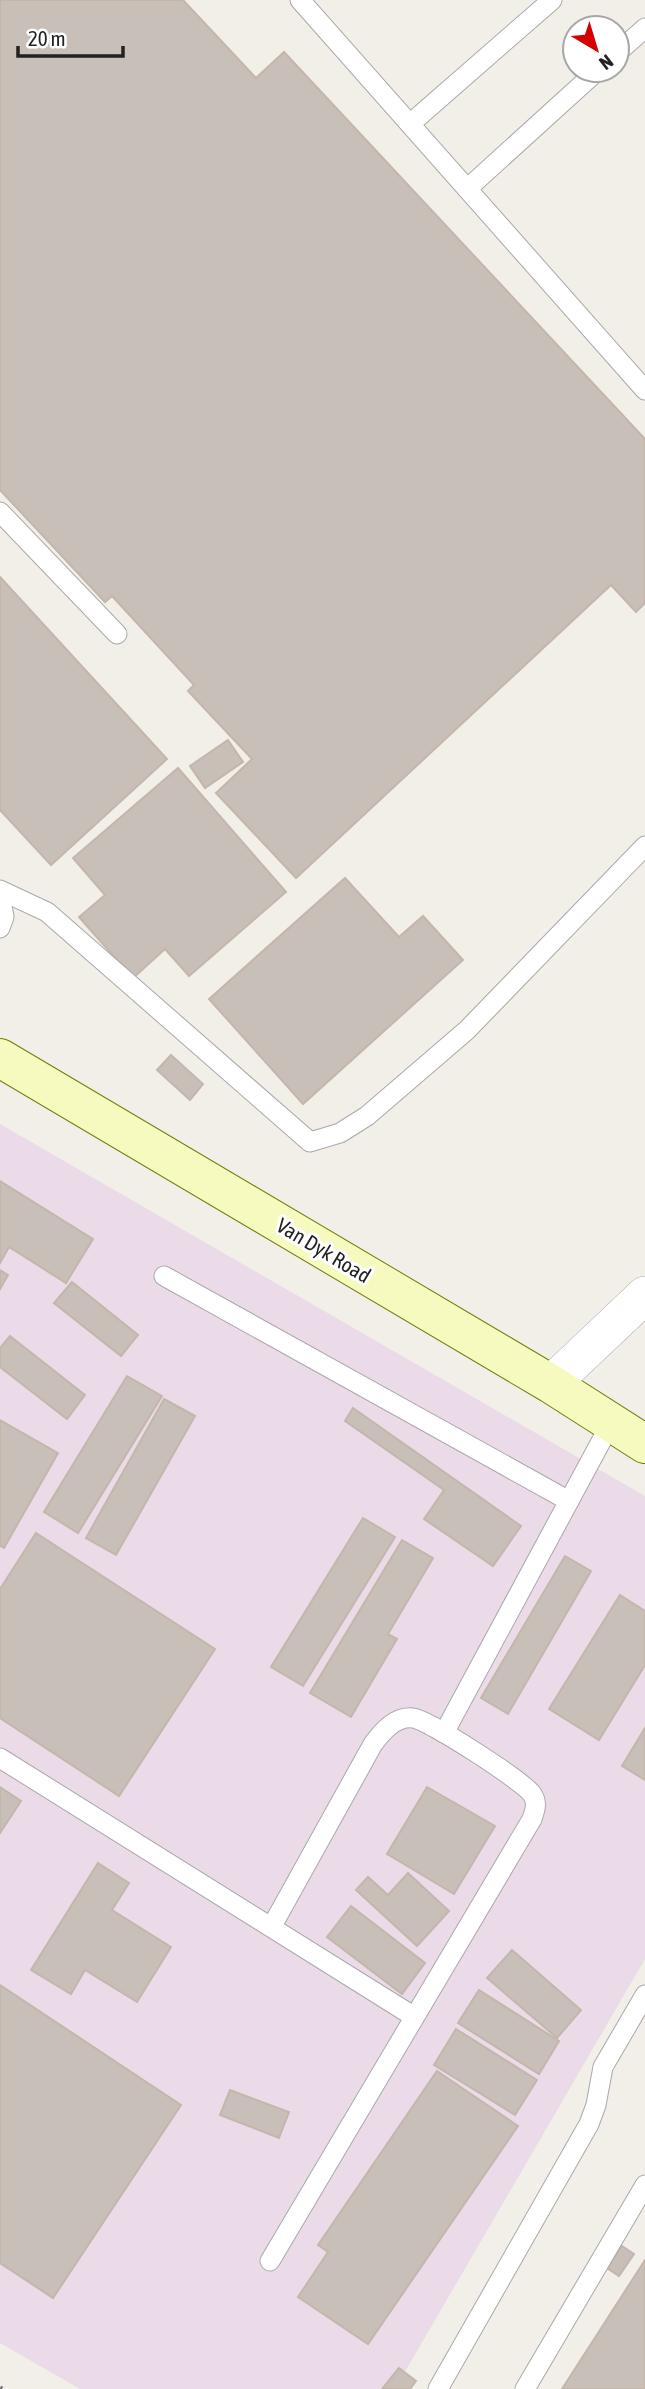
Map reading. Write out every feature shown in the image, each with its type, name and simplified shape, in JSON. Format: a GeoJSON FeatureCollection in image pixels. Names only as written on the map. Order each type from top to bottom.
{"type":"FeatureCollection","features":[{"type":"Feature","properties":{"kind":"main road","name":"Van Dyk Road"},"geometry":{"type":"LineString","coordinates":[[0,1058],[551,1384],[645,1444]]}},
{"type":"Feature","properties":{"kind":"street"},"geometry":{"type":"LineString","coordinates":[[551,1384],[645,1295]]}},
{"type":"Feature","properties":{"kind":"lane"},"geometry":{"type":"LineString","coordinates":[[300,0],[645,390]]}},
{"type":"Feature","properties":{"kind":"lane"},"geometry":{"type":"LineString","coordinates":[[410,124],[552,0]]}},
{"type":"Feature","properties":{"kind":"lane"},"geometry":{"type":"LineString","coordinates":[[631,40],[645,28]]}},
{"type":"Feature","properties":{"kind":"lane"},"geometry":{"type":"LineString","coordinates":[[467,189],[583,84]]}},
{"type":"Feature","properties":{"kind":"lane"},"geometry":{"type":"LineString","coordinates":[[0,512],[117,634]]}},
{"type":"Feature","properties":{"kind":"lane"},"geometry":{"type":"LineString","coordinates":[[0,890],[47,912],[310,1142],[340,1133],[367,1116],[467,1030],[645,846]]}},
{"type":"Feature","properties":{"kind":"lane"},"geometry":{"type":"LineString","coordinates":[[0,895],[4,918],[0,928]]}},
{"type":"Feature","properties":{"kind":"lane"},"geometry":{"type":"LineString","coordinates":[[164,1276],[569,1501]]}},
{"type":"Feature","properties":{"kind":"lane"},"geometry":{"type":"LineString","coordinates":[[444,1733],[611,1423]]}},
{"type":"Feature","properties":{"kind":"lane"},"geometry":{"type":"LineString","coordinates":[[270,2261],[532,1819],[537,1806],[534,1796],[526,1787],[444,1733],[413,1717],[398,1721],[384,1730],[373,1744],[272,1926]]}},
{"type":"Feature","properties":{"kind":"lane"},"geometry":{"type":"LineString","coordinates":[[0,1758],[413,2016]]}},
{"type":"Feature","properties":{"kind":"lane"},"geometry":{"type":"LineString","coordinates":[[438,2389],[589,2124],[596,2105],[603,2067],[645,1995]]}},
{"type":"Feature","properties":{"kind":"lane"},"geometry":{"type":"LineString","coordinates":[[525,2389],[645,2185]]}},
{"type":"Feature","properties":{"kind":"shaded area"},"geometry":{"type":"Polygon","coordinates":[[[0,1124],[645,1496],[645,1959],[395,2389],[80,2389],[0,2343],[0,1124]]]}},
{"type":"Feature","properties":{"kind":"building"},"geometry":{"type":"Polygon","coordinates":[[[0,0],[183,0],[256,78],[284,52],[645,439],[645,603],[636,612],[611,585],[296,878],[216,793],[252,759],[188,691],[194,685],[112,596],[105,602],[0,490],[0,0]]]}},
{"type":"Feature","properties":{"kind":"building"},"geometry":{"type":"Polygon","coordinates":[[[0,577],[167,759],[51,865],[0,810],[0,577]]]}},
{"type":"Feature","properties":{"kind":"building"},"geometry":{"type":"Polygon","coordinates":[[[228,740],[243,762],[205,788],[190,766],[228,740]]]}},
{"type":"Feature","properties":{"kind":"building"},"geometry":{"type":"Polygon","coordinates":[[[178,768],[286,892],[189,976],[165,949],[133,978],[79,917],[105,895],[73,858],[178,768]]]}},
{"type":"Feature","properties":{"kind":"building"},"geometry":{"type":"Polygon","coordinates":[[[345,878],[399,937],[423,916],[463,960],[303,1104],[209,999],[345,878]]]}},
{"type":"Feature","properties":{"kind":"building"},"geometry":{"type":"Polygon","coordinates":[[[171,1055],[203,1084],[190,1100],[157,1070],[171,1055]]]}},
{"type":"Feature","properties":{"kind":"building"},"geometry":{"type":"Polygon","coordinates":[[[0,1181],[93,1239],[66,1283],[9,1247],[0,1263],[0,1181]]]}},
{"type":"Feature","properties":{"kind":"building"},"geometry":{"type":"Polygon","coordinates":[[[0,1270],[8,1275],[0,1289],[0,1270]]]}},
{"type":"Feature","properties":{"kind":"building"},"geometry":{"type":"Polygon","coordinates":[[[72,1282],[138,1335],[121,1356],[54,1303],[72,1282]]]}},
{"type":"Feature","properties":{"kind":"building"},"geometry":{"type":"Polygon","coordinates":[[[10,1336],[85,1395],[67,1419],[0,1367],[0,1348],[10,1336]]]}},
{"type":"Feature","properties":{"kind":"building"},"geometry":{"type":"Polygon","coordinates":[[[127,1376],[162,1396],[78,1533],[44,1512],[127,1376]]]}},
{"type":"Feature","properties":{"kind":"building"},"geometry":{"type":"Polygon","coordinates":[[[164,1399],[195,1416],[116,1555],[86,1538],[164,1399]]]}},
{"type":"Feature","properties":{"kind":"building"},"geometry":{"type":"Polygon","coordinates":[[[353,1408],[521,1526],[493,1566],[424,1519],[444,1490],[345,1421],[353,1408]]]}},
{"type":"Feature","properties":{"kind":"building"},"geometry":{"type":"Polygon","coordinates":[[[0,1420],[58,1453],[4,1548],[0,1546],[0,1420]]]}},
{"type":"Feature","properties":{"kind":"building"},"geometry":{"type":"Polygon","coordinates":[[[363,1518],[395,1537],[303,1686],[271,1667],[363,1518]]]}},
{"type":"Feature","properties":{"kind":"building"},"geometry":{"type":"Polygon","coordinates":[[[36,1533],[215,1649],[119,1796],[0,1718],[0,1589],[36,1533]]]}},
{"type":"Feature","properties":{"kind":"building"},"geometry":{"type":"Polygon","coordinates":[[[402,1540],[433,1558],[388,1634],[397,1639],[351,1717],[310,1693],[402,1540]]]}},
{"type":"Feature","properties":{"kind":"building"},"geometry":{"type":"Polygon","coordinates":[[[565,1556],[591,1571],[508,1714],[481,1698],[565,1556]]]}},
{"type":"Feature","properties":{"kind":"building"},"geometry":{"type":"Polygon","coordinates":[[[620,1595],[645,1611],[645,1665],[599,1740],[549,1709],[620,1595]]]}},
{"type":"Feature","properties":{"kind":"building"},"geometry":{"type":"Polygon","coordinates":[[[645,1728],[645,1780],[622,1766],[645,1728]]]}},
{"type":"Feature","properties":{"kind":"building"},"geometry":{"type":"Polygon","coordinates":[[[0,1787],[21,1801],[0,1833],[0,1787]]]}},
{"type":"Feature","properties":{"kind":"building"},"geometry":{"type":"Polygon","coordinates":[[[427,1787],[495,1826],[454,1894],[387,1854],[427,1787]]]}},
{"type":"Feature","properties":{"kind":"building"},"geometry":{"type":"Polygon","coordinates":[[[98,1863],[129,1883],[112,1910],[171,1947],[137,2002],[85,1970],[71,1994],[31,1970],[98,1863]]]}},
{"type":"Feature","properties":{"kind":"building"},"geometry":{"type":"Polygon","coordinates":[[[408,1873],[449,1911],[417,1946],[356,1890],[368,1877],[388,1895],[408,1873]]]}},
{"type":"Feature","properties":{"kind":"building"},"geometry":{"type":"Polygon","coordinates":[[[351,1906],[425,1963],[402,1994],[327,1937],[351,1906]]]}},
{"type":"Feature","properties":{"kind":"building"},"geometry":{"type":"Polygon","coordinates":[[[512,1950],[581,2010],[557,2038],[487,1978],[512,1950]]]}},
{"type":"Feature","properties":{"kind":"building"},"geometry":{"type":"Polygon","coordinates":[[[0,1985],[181,2105],[53,2298],[0,2263],[0,1985]]]}},
{"type":"Feature","properties":{"kind":"building"},"geometry":{"type":"Polygon","coordinates":[[[479,1990],[559,2041],[539,2074],[458,2023],[479,1990]]]}},
{"type":"Feature","properties":{"kind":"building"},"geometry":{"type":"Polygon","coordinates":[[[456,2029],[537,2080],[515,2115],[434,2065],[456,2029]]]}},
{"type":"Feature","properties":{"kind":"building"},"geometry":{"type":"Polygon","coordinates":[[[437,2071],[518,2126],[368,2344],[298,2297],[328,2252],[318,2245],[437,2071]]]}},
{"type":"Feature","properties":{"kind":"building"},"geometry":{"type":"Polygon","coordinates":[[[230,2090],[289,2112],[279,2138],[220,2115],[230,2090]]]}},
{"type":"Feature","properties":{"kind":"building"},"geometry":{"type":"Polygon","coordinates":[[[622,2246],[634,2254],[619,2276],[607,2268],[622,2246]]]}},
{"type":"Feature","properties":{"kind":"building"},"geometry":{"type":"Polygon","coordinates":[[[645,2260],[645,2389],[562,2389],[645,2260]]]}},
{"type":"Feature","properties":{"kind":"building"},"geometry":{"type":"Polygon","coordinates":[[[399,2368],[416,2381],[410,2389],[382,2389],[399,2368]]]}}]}
